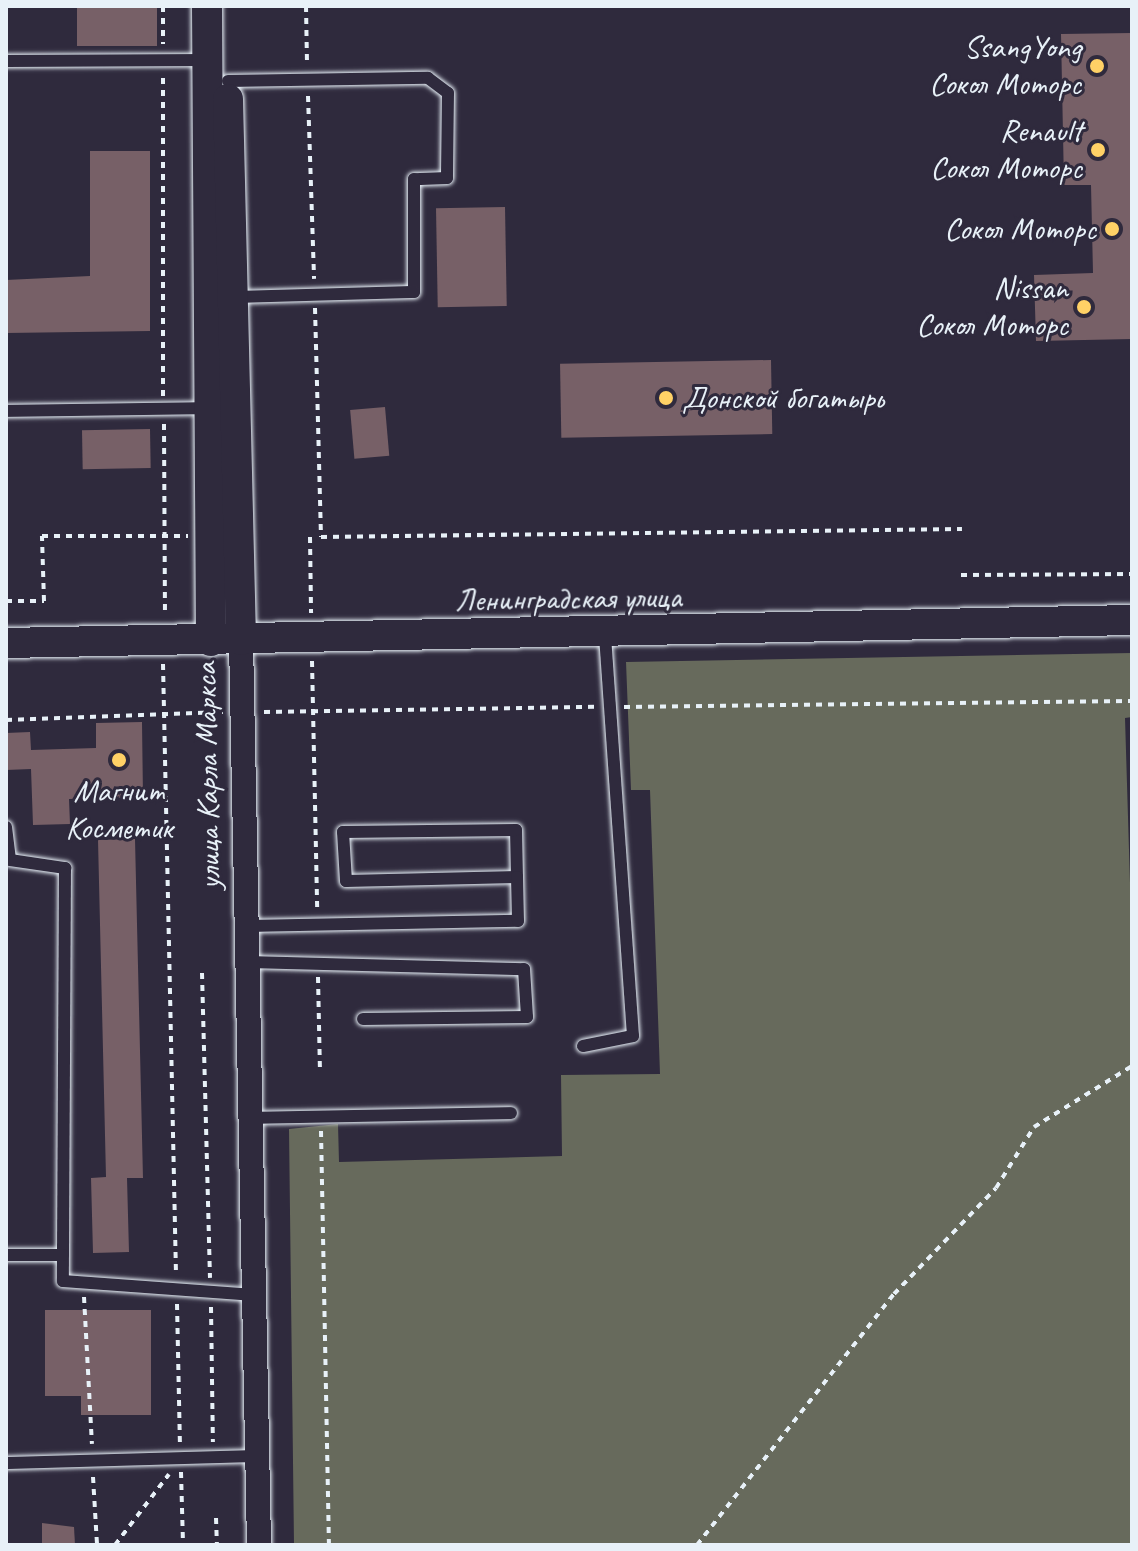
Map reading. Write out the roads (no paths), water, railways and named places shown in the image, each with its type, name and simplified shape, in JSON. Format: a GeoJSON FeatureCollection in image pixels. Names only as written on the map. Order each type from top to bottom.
{"type":"FeatureCollection","features":[{"type":"Feature","properties":{"kind":"street","name":"улица Карла Маркса"},"geometry":{"type":"LineString","coordinates":[[207,6],[218,71],[233,297],[259,1545]]}},
{"type":"Feature","properties":{"kind":"street","name":"улица Карла Маркса"},"geometry":{"type":"LineString","coordinates":[[211,640],[210,408],[218,71],[226,6]]}},
{"type":"Feature","properties":{"kind":"street","name":"Ленинградская улица"},"geometry":{"type":"LineString","coordinates":[[6,644],[1132,623]]}},
{"type":"Feature","properties":{"kind":"street"},"geometry":{"type":"LineString","coordinates":[[311,638],[1132,623]]}},
{"type":"Feature","properties":{"kind":"lane"},"geometry":{"type":"LineString","coordinates":[[6,61],[163,61],[218,71],[308,80],[428,78],[448,93],[447,178],[414,179],[414,292],[233,297]]}},
{"type":"Feature","properties":{"kind":"lane"},"geometry":{"type":"LineString","coordinates":[[6,411],[210,408]]}},
{"type":"Feature","properties":{"kind":"lane"},"geometry":{"type":"LineString","coordinates":[[583,1046],[633,1036],[613,707],[605,634]]}},
{"type":"Feature","properties":{"kind":"lane"},"geometry":{"type":"LineString","coordinates":[[6,827],[10,860],[65,868],[63,1281],[254,1295]]}},
{"type":"Feature","properties":{"kind":"lane"},"geometry":{"type":"LineString","coordinates":[[247,926],[518,921],[516,830],[343,832],[346,881],[517,877]]}},
{"type":"Feature","properties":{"kind":"lane"},"geometry":{"type":"LineString","coordinates":[[248,962],[524,969],[527,1017],[363,1019]]}},
{"type":"Feature","properties":{"kind":"lane"},"geometry":{"type":"LineString","coordinates":[[251,1118],[511,1113]]}},
{"type":"Feature","properties":{"kind":"lane"},"geometry":{"type":"LineString","coordinates":[[6,1255],[63,1255]]}},
{"type":"Feature","properties":{"kind":"lane"},"geometry":{"type":"LineString","coordinates":[[6,1463],[258,1456]]}},
{"type":"Feature","properties":{"kind":"place","name":"SsangYong Сокол Моторс"},"geometry":{"type":"Point","coordinates":[1097,66]}},
{"type":"Feature","properties":{"kind":"place","name":"Renault Сокол Моторс"},"geometry":{"type":"Point","coordinates":[1098,150]}},
{"type":"Feature","properties":{"kind":"place","name":"Сокол Моторс"},"geometry":{"type":"Point","coordinates":[1112,229]}},
{"type":"Feature","properties":{"kind":"place","name":"Nissan Сокол Моторс"},"geometry":{"type":"Point","coordinates":[1084,307]}},
{"type":"Feature","properties":{"kind":"place","name":"Донской богатырь"},"geometry":{"type":"Point","coordinates":[666,398]}},
{"type":"Feature","properties":{"kind":"place","name":"Магнит Косметик"},"geometry":{"type":"Point","coordinates":[119,760]}}]}
